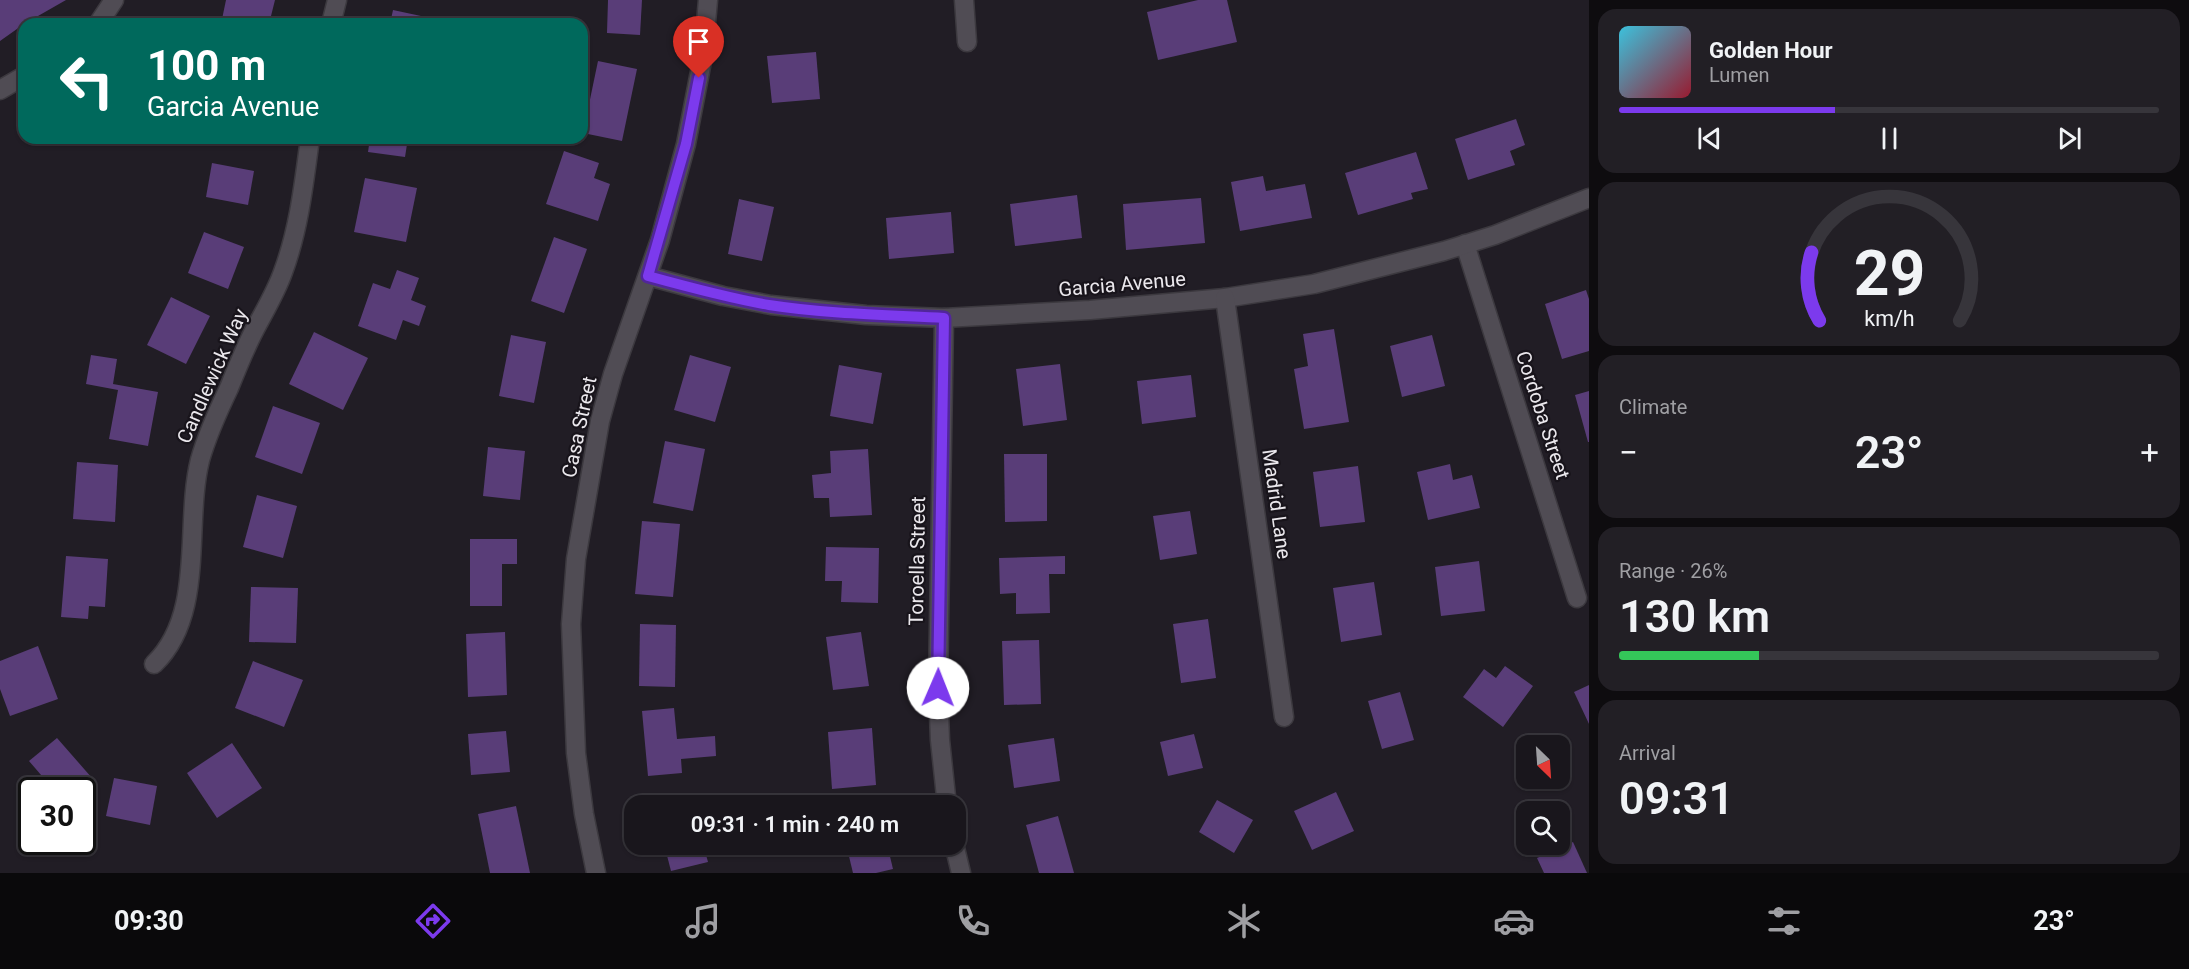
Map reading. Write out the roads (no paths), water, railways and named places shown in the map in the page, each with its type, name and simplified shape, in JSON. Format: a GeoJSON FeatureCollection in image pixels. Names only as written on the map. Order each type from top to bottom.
{"type":"FeatureCollection","features":[{"type":"Feature","properties":{"kind":"street"},"geometry":{"type":"LineString","coordinates":[[102,18],[114,0]]}},
{"type":"Feature","properties":{"kind":"street"},"geometry":{"type":"LineString","coordinates":[[332,18],[337,0]]}},
{"type":"Feature","properties":{"kind":"street","name":"Casa Street"},"geometry":{"type":"LineString","coordinates":[[596,873],[584,814],[576,753],[571,624],[576,559],[600,421],[613,374],[648,276],[686,144],[704,56],[708,0]]}},
{"type":"Feature","properties":{"kind":"street"},"geometry":{"type":"LineString","coordinates":[[964,0],[967,42]]}},
{"type":"Feature","properties":{"kind":"street"},"geometry":{"type":"LineString","coordinates":[[0,90],[18,80]]}},
{"type":"Feature","properties":{"kind":"street","name":"Candlewick Way"},"geometry":{"type":"LineString","coordinates":[[154,664],[166,652],[177,634],[182,618],[188,586],[194,501],[200,460],[214,421],[284,272],[303,193],[309,144]]}},
{"type":"Feature","properties":{"kind":"street","name":"Garcia Avenue"},"geometry":{"type":"LineString","coordinates":[[648,276],[723,296],[771,305],[866,315],[944,318],[1090,310],[1225,298],[1314,284],[1495,235],[1589,198]]}},
{"type":"Feature","properties":{"kind":"street","name":"Cordoba Street"},"geometry":{"type":"LineString","coordinates":[[1465,244],[1577,598]]}},
{"type":"Feature","properties":{"kind":"street","name":"Madrid Lane"},"geometry":{"type":"LineString","coordinates":[[1225,298],[1284,717]]}},
{"type":"Feature","properties":{"kind":"street","name":"Toroella Street"},"geometry":{"type":"LineString","coordinates":[[944,318],[938,688],[940,740],[946,795]]}},
{"type":"Feature","properties":{"kind":"street"},"geometry":{"type":"LineString","coordinates":[[957,855],[962,873]]}}]}
